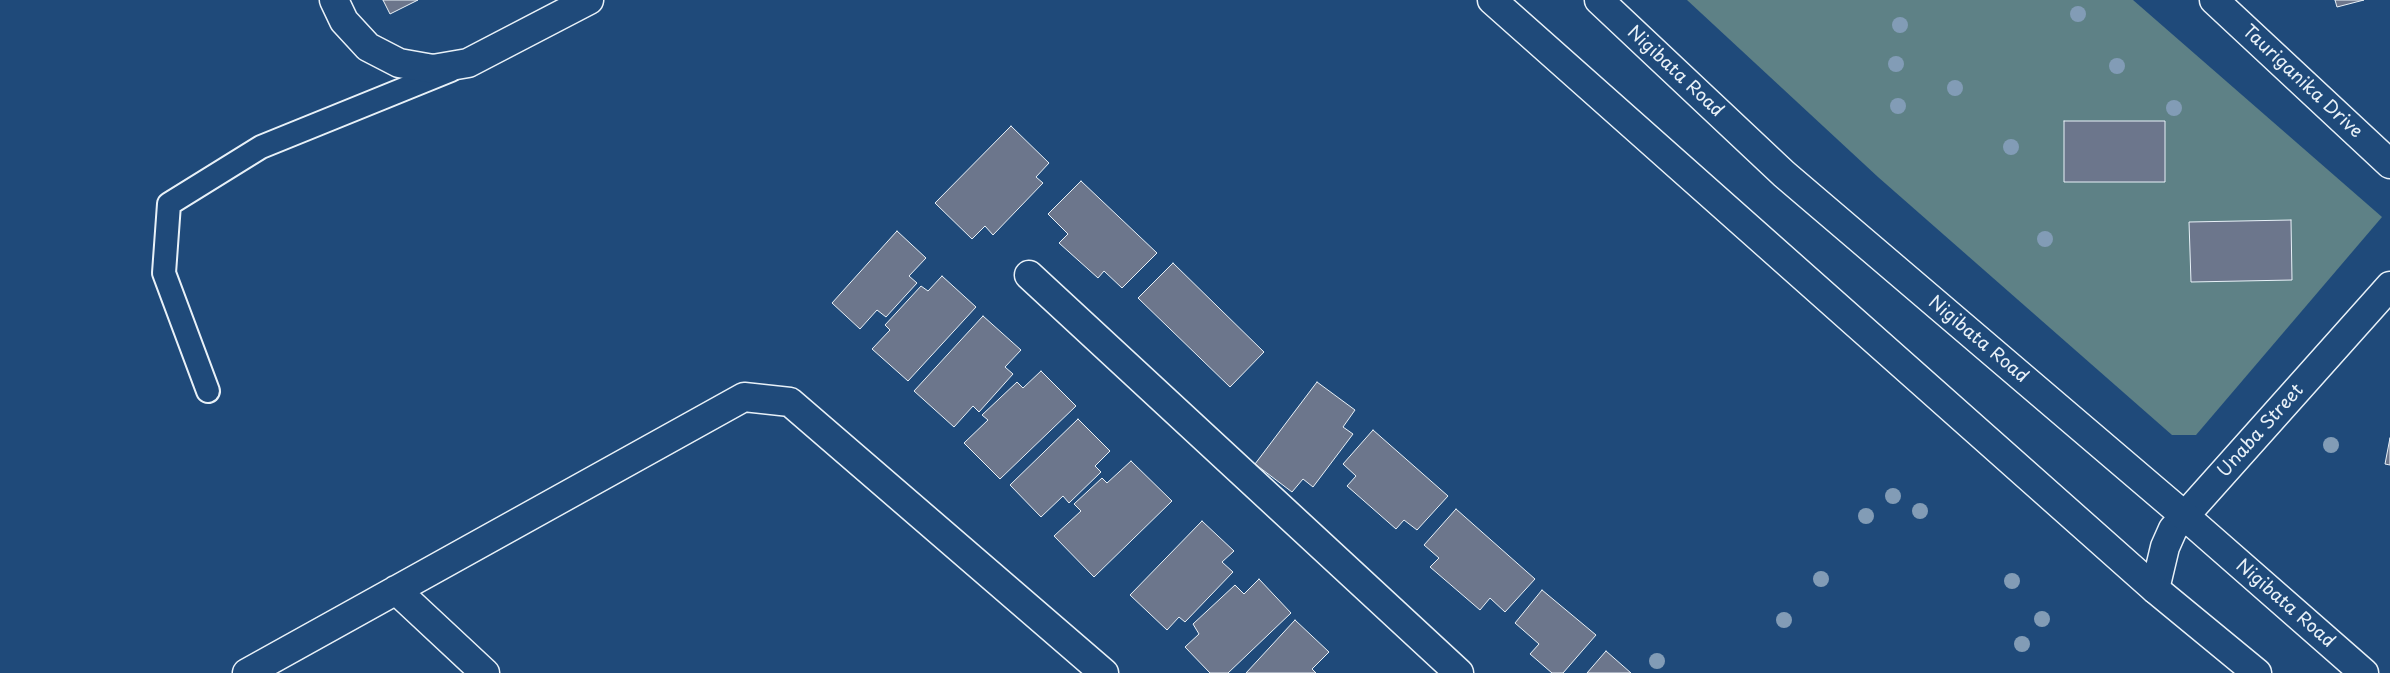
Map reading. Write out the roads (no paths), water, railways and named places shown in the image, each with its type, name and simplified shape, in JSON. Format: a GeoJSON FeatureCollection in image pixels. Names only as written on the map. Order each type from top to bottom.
{"type":"FeatureCollection","features":[{"type":"Feature","properties":{"kind":"street"},"geometry":{"type":"LineString","coordinates":[[334,0],[344,21],[368,47],[399,63],[433,69],[468,63],[589,0]]}},
{"type":"Feature","properties":{"kind":"street"},"geometry":{"type":"LineString","coordinates":[[1492,0],[2155,588],[2257,673]]}},
{"type":"Feature","properties":{"kind":"street","name":"Nigibata Road"},"geometry":{"type":"LineString","coordinates":[[1599,0],[1784,174],[2186,517],[2364,673]]}},
{"type":"Feature","properties":{"kind":"street","name":"Tauriganika Drive"},"geometry":{"type":"LineString","coordinates":[[2214,0],[2390,164]]}},
{"type":"Feature","properties":{"kind":"street"},"geometry":{"type":"LineString","coordinates":[[1029,275],[1459,673]]}},
{"type":"Feature","properties":{"kind":"street","name":"Unaba Street"},"geometry":{"type":"LineString","coordinates":[[2155,588],[2165,547],[2173,529],[2186,517],[2390,286]]}},
{"type":"Feature","properties":{"kind":"street"},"geometry":{"type":"LineString","coordinates":[[247,673],[744,397],[790,402],[1104,673]]}},
{"type":"Feature","properties":{"kind":"street"},"geometry":{"type":"LineString","coordinates":[[396,590],[485,673]]}},
{"type":"Feature","properties":{"kind":"lane"},"geometry":{"type":"LineString","coordinates":[[208,391],[164,273],[169,204],[261,147],[468,63]]}}]}
